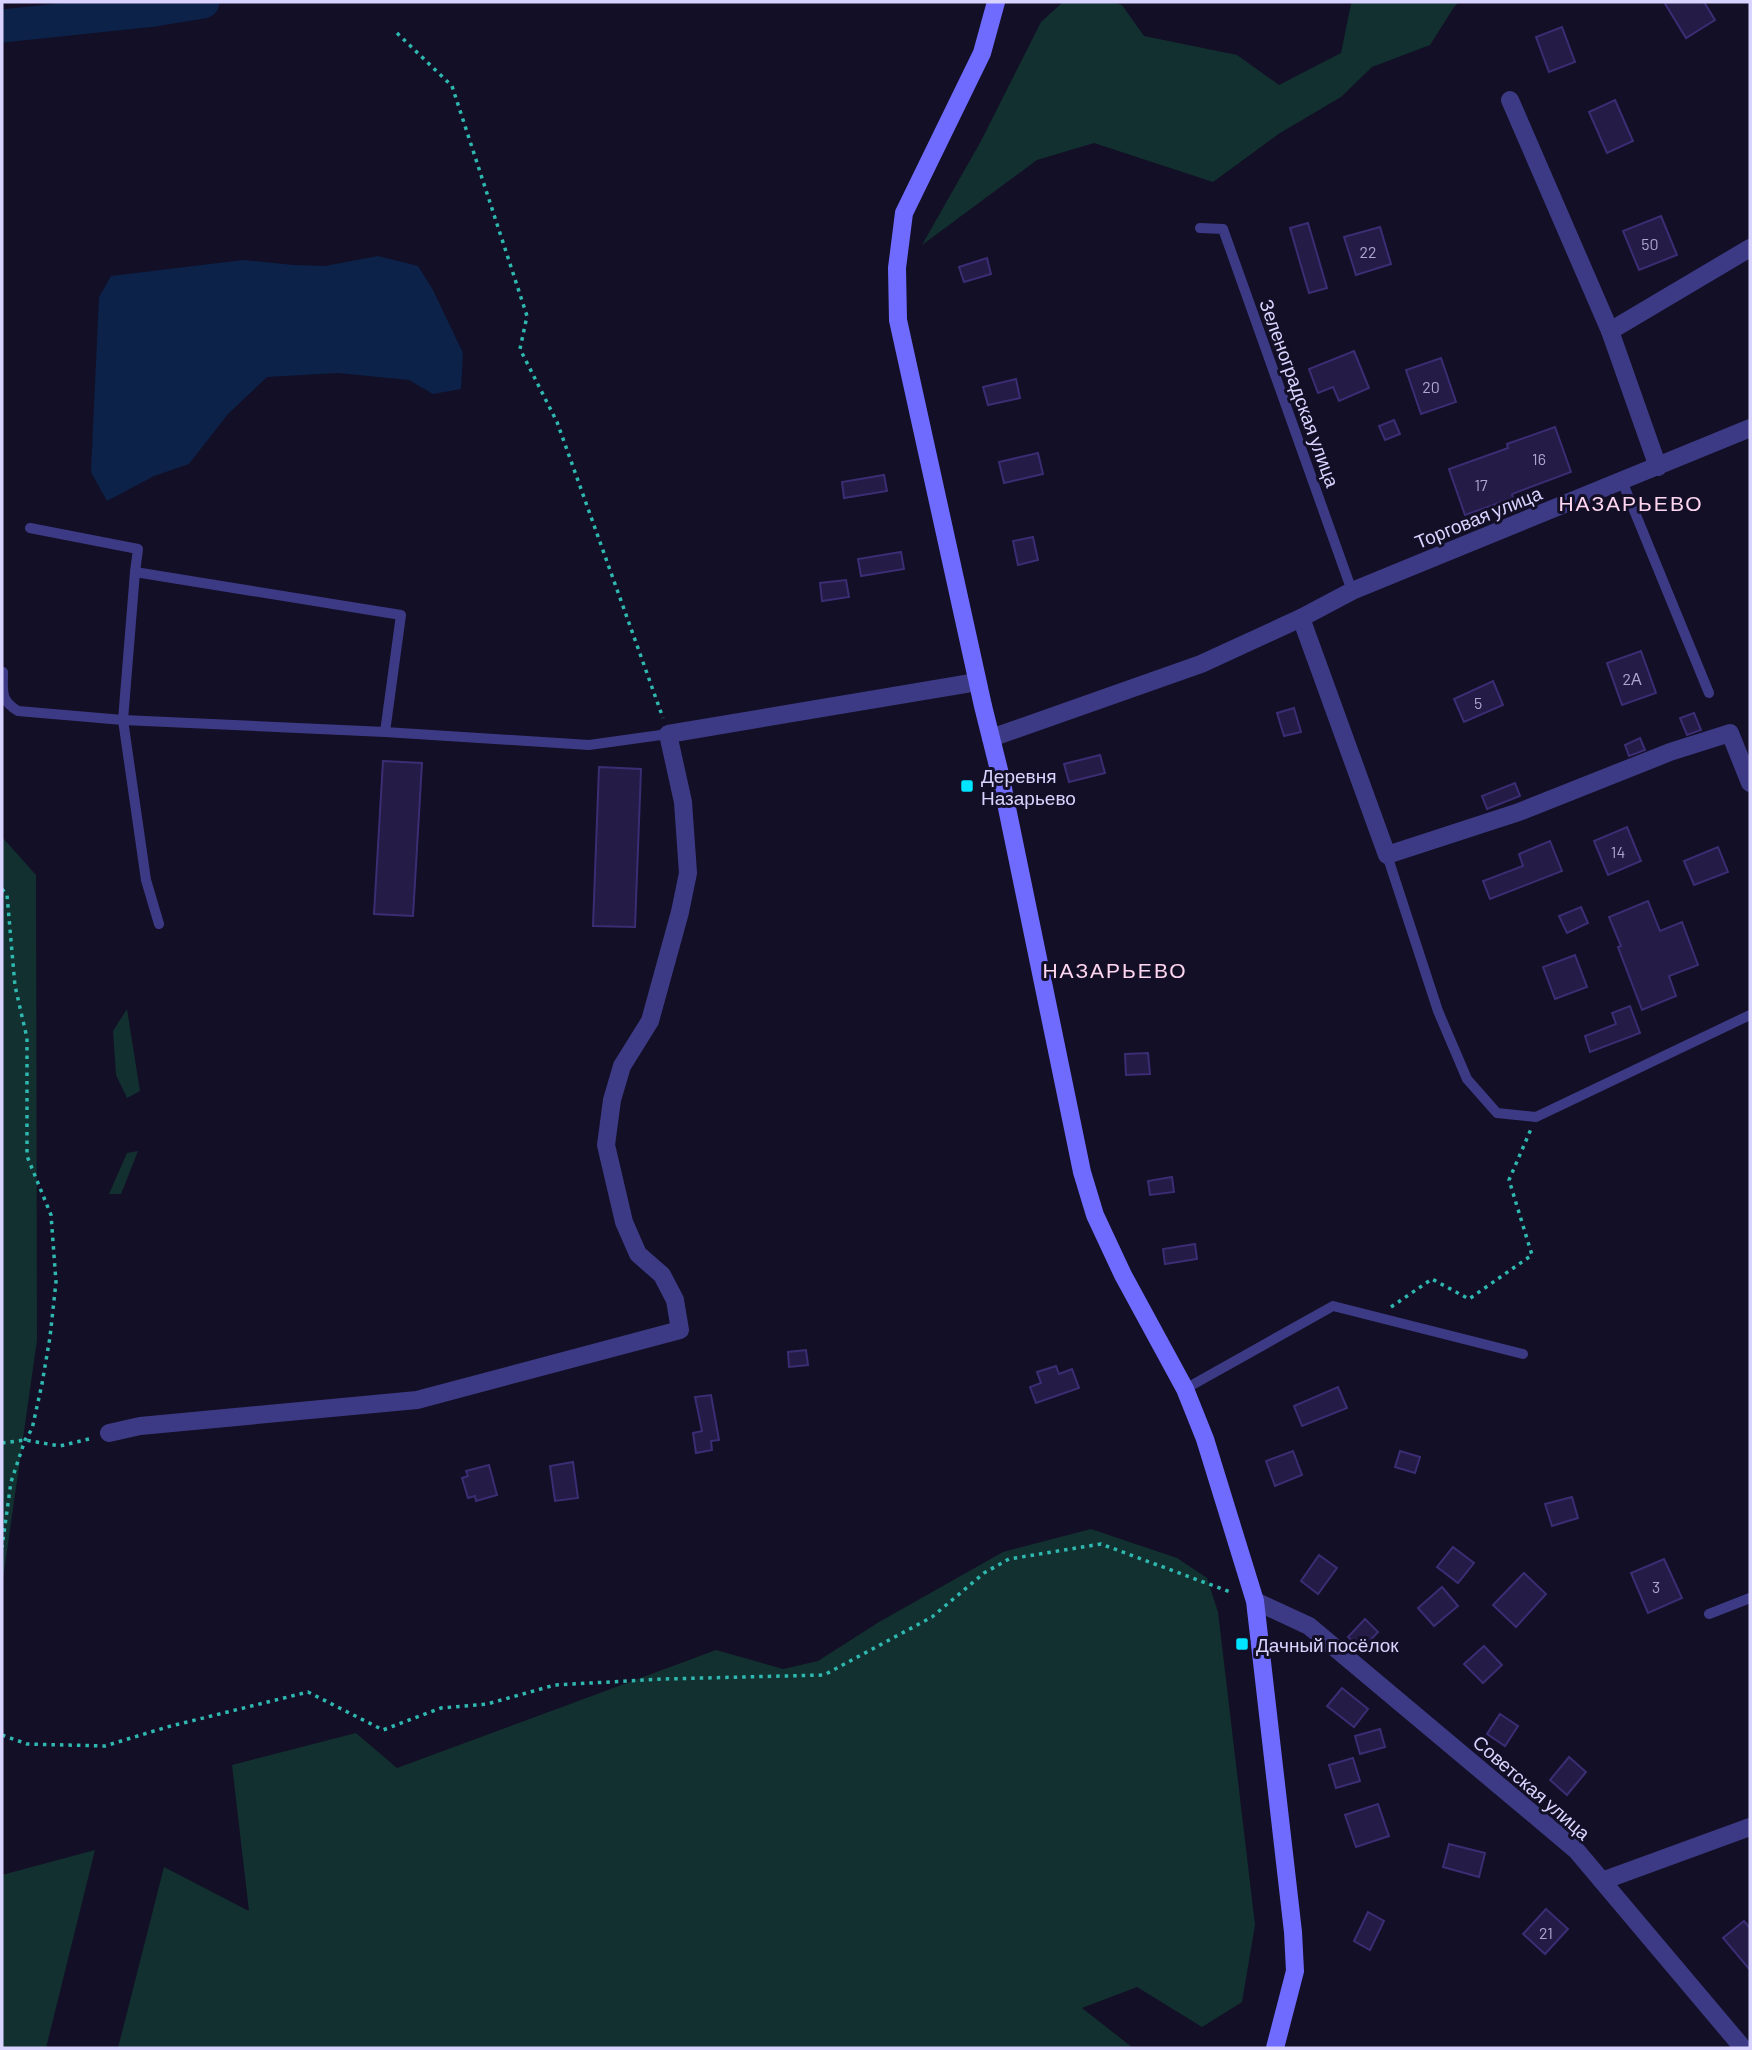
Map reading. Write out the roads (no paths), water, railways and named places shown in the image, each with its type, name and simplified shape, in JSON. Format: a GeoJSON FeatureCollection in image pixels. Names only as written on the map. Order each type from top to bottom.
{"type":"FeatureCollection","features":[{"type":"Feature","properties":{"kind":"street"},"geometry":{"type":"LineString","coordinates":[[996,2],[982,53],[904,213],[897,268],[898,320],[977,682],[1013,831],[1082,1172],[1094,1215],[1123,1275],[1185,1388],[1205,1439],[1255,1601],[1293,1932],[1295,1971],[1275,2048]]}},
{"type":"Feature","properties":{"kind":"street"},"geometry":{"type":"LineString","coordinates":[[1510,100],[1611,331],[1658,467]]}},
{"type":"Feature","properties":{"kind":"street"},"geometry":{"type":"LineString","coordinates":[[1611,331],[1750,248]]}},
{"type":"Feature","properties":{"kind":"street","name":"Торговая улица"},"geometry":{"type":"LineString","coordinates":[[991,738],[1201,664],[1301,618],[1352,591],[1750,428]]}},
{"type":"Feature","properties":{"kind":"street"},"geometry":{"type":"LineString","coordinates":[[1301,618],[1387,855],[1520,812],[1670,752],[1730,733],[1750,783]]}},
{"type":"Feature","properties":{"kind":"street"},"geometry":{"type":"LineString","coordinates":[[109,1433],[141,1426],[417,1400],[680,1330],[675,1300],[662,1275],[638,1254],[624,1222],[606,1145],[612,1100],[622,1066],[650,1021],[688,873],[683,802],[668,734],[977,682]]}},
{"type":"Feature","properties":{"kind":"street","name":"Советская улица"},"geometry":{"type":"LineString","coordinates":[[1255,1601],[1309,1626],[1576,1850],[1743,2048]]}},
{"type":"Feature","properties":{"kind":"street"},"geometry":{"type":"LineString","coordinates":[[1602,1881],[1750,1827]]}},
{"type":"Feature","properties":{"kind":"lane","name":"Зеленоградская улица"},"geometry":{"type":"LineString","coordinates":[[1200,229],[1223,229],[1352,591]]}},
{"type":"Feature","properties":{"kind":"lane"},"geometry":{"type":"LineString","coordinates":[[1622,481],[1709,693]]}},
{"type":"Feature","properties":{"kind":"lane"},"geometry":{"type":"LineString","coordinates":[[30,528],[138,549],[123,720],[146,880],[159,925]]}},
{"type":"Feature","properties":{"kind":"lane"},"geometry":{"type":"LineString","coordinates":[[135,572],[401,615],[385,732]]}},
{"type":"Feature","properties":{"kind":"lane"},"geometry":{"type":"LineString","coordinates":[[3,672],[3,696],[8,705],[18,710],[123,720],[589,745],[668,734]]}},
{"type":"Feature","properties":{"kind":"lane"},"geometry":{"type":"LineString","coordinates":[[1387,855],[1438,1011],[1467,1079],[1497,1113],[1536,1117],[1750,1015]]}},
{"type":"Feature","properties":{"kind":"lane"},"geometry":{"type":"LineString","coordinates":[[1185,1388],[1333,1306],[1523,1354]]}},
{"type":"Feature","properties":{"kind":"lane"},"geometry":{"type":"LineString","coordinates":[[1709,1614],[1750,1598]]}},
{"type":"Feature","properties":{"kind":"water"},"geometry":{"type":"Polygon","coordinates":[[[378,256],[418,266],[433,290],[463,353],[461,389],[433,394],[409,380],[338,373],[267,377],[228,414],[189,464],[154,476],[107,501],[91,472],[99,297],[111,276],[243,260],[325,266],[378,256]]]}},
{"type":"Feature","properties":{"kind":"waterway"},"geometry":{"type":"LineString","coordinates":[[2,26],[154,10],[203,2]]}},
{"type":"Feature","properties":{"kind":"place","name":"Деревня Назарьево"},"geometry":{"type":"Point","coordinates":[967,786]}},
{"type":"Feature","properties":{"kind":"place","name":"Дачный посёлок"},"geometry":{"type":"Point","coordinates":[1242,1644]}},
{"type":"Feature","properties":{"kind":"district","name":"НАЗАРЬЕВО"},"geometry":{"type":"Point","coordinates":[1631,502]}},
{"type":"Feature","properties":{"kind":"district","name":"НАЗАРЬЕВО"},"geometry":{"type":"Point","coordinates":[1115,969]}}]}
